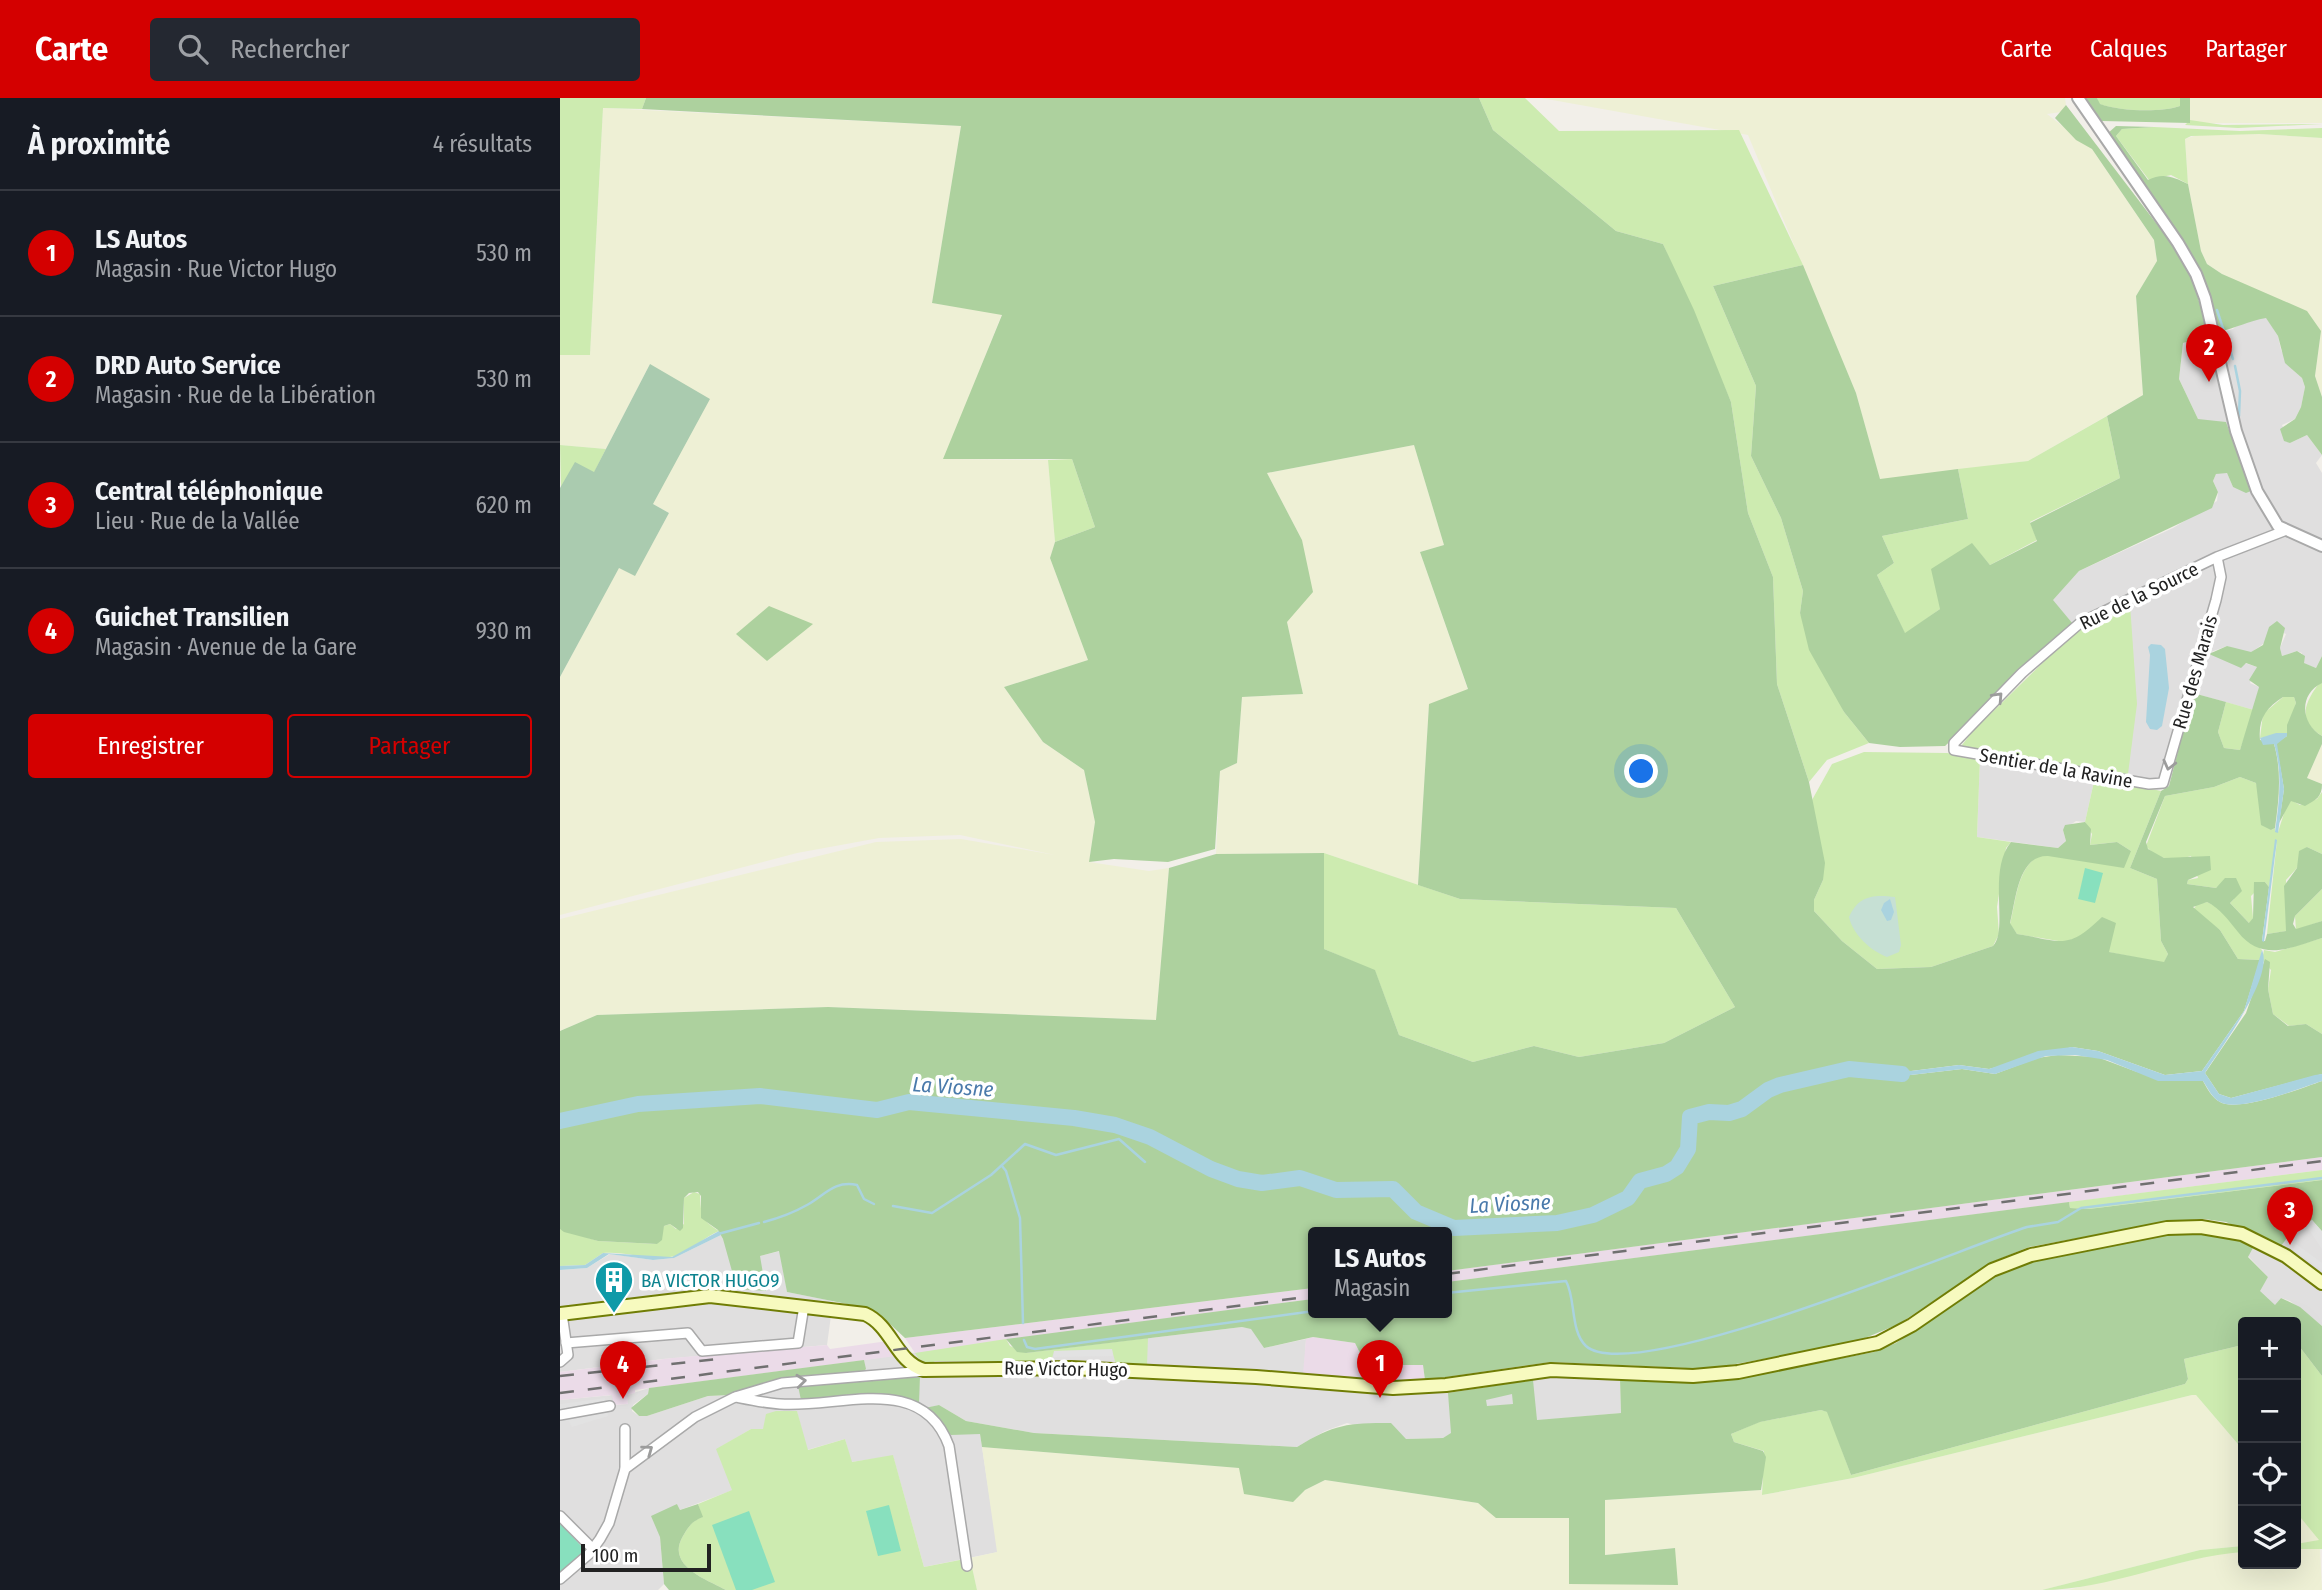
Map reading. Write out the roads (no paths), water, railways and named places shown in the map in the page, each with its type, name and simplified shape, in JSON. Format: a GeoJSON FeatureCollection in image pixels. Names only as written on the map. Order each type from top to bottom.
{"type":"FeatureCollection","features":[{"type":"Feature","properties":{"kind":"main road","name":"Rue Victor Hugo"},"geometry":{"type":"LineString","coordinates":[[929,1370],[1071,1368],[1256,1377],[1393,1388],[1446,1385],[1551,1370],[1716,1374],[1868,1346],[1912,1325],[1980,1277],[2008,1263],[2051,1250],[2167,1228],[2201,1227],[2242,1234],[2286,1256],[2322,1283]]}},
{"type":"Feature","properties":{"kind":"main road"},"geometry":{"type":"LineString","coordinates":[[561,1314],[710,1296],[804,1306],[871,1317],[882,1326],[913,1366],[929,1370]]}},
{"type":"Feature","properties":{"kind":"street"},"geometry":{"type":"LineString","coordinates":[[2078,98],[2178,243],[2196,274],[2205,298],[2236,431],[2251,477],[2274,519],[2284,531],[2322,546]]}},
{"type":"Feature","properties":{"kind":"street","name":"Rue de la Source"},"geometry":{"type":"LineString","coordinates":[[1953,747],[2011,684],[2073,628],[2217,557],[2284,531]]}},
{"type":"Feature","properties":{"kind":"street","name":"Rue des Marais"},"geometry":{"type":"LineString","coordinates":[[2160,785],[2165,780],[2183,708],[2216,600],[2221,577],[2217,557]]}},
{"type":"Feature","properties":{"kind":"street","name":"Sentier de la Ravine"},"geometry":{"type":"LineString","coordinates":[[1953,747],[1959,753],[2016,758],[2160,785]]}},
{"type":"Feature","properties":{"kind":"street"},"geometry":{"type":"LineString","coordinates":[[566,1343],[688,1333],[702,1351],[798,1343],[804,1306]]}},
{"type":"Feature","properties":{"kind":"street"},"geometry":{"type":"LineString","coordinates":[[560,1362],[568,1355],[561,1314]]}},
{"type":"Feature","properties":{"kind":"street"},"geometry":{"type":"LineString","coordinates":[[891,1374],[902,1368],[903,1355]]}},
{"type":"Feature","properties":{"kind":"street"},"geometry":{"type":"LineString","coordinates":[[625,1468],[695,1417],[735,1397],[782,1383],[929,1370]]}},
{"type":"Feature","properties":{"kind":"street"},"geometry":{"type":"LineString","coordinates":[[735,1397],[780,1405],[892,1398],[915,1406],[944,1432],[949,1446],[967,1566]]}},
{"type":"Feature","properties":{"kind":"street"},"geometry":{"type":"LineString","coordinates":[[560,1415],[610,1406]]}},
{"type":"Feature","properties":{"kind":"street"},"geometry":{"type":"LineString","coordinates":[[560,1578],[593,1549],[609,1523],[625,1468],[625,1429]]}},
{"type":"Feature","properties":{"kind":"street"},"geometry":{"type":"LineString","coordinates":[[560,1516],[593,1549]]}},
{"type":"Feature","properties":{"kind":"water"},"geometry":{"type":"Polygon","coordinates":[[[2151,644],[2161,645],[2165,649],[2169,688],[2162,726],[2157,730],[2150,729],[2146,722],[2150,655],[2148,647],[2151,644]]]}},
{"type":"Feature","properties":{"kind":"water"},"geometry":{"type":"Polygon","coordinates":[[[2287,733],[2277,744],[2284,789],[2278,833],[2275,832],[2279,788],[2277,755],[2274,744],[2263,745],[2260,738],[2287,733]]]}},
{"type":"Feature","properties":{"kind":"water"},"geometry":{"type":"Polygon","coordinates":[[[2275,839],[2277,840],[2264,942],[2262,941],[2275,839]]]}},
{"type":"Feature","properties":{"kind":"water"},"geometry":{"type":"Polygon","coordinates":[[[1890,899],[1894,912],[1891,920],[1887,921],[1881,910],[1884,903],[1890,899]]]}},
{"type":"Feature","properties":{"kind":"water"},"geometry":{"type":"Polygon","coordinates":[[[2262,950],[2264,962],[2253,994],[2244,1012],[2205,1073],[2219,1094],[2231,1098],[2315,1075],[2322,1074],[2322,1081],[2255,1102],[2229,1105],[2215,1098],[2203,1081],[2158,1081],[2107,1060],[2075,1055],[2046,1056],[1995,1074],[1962,1069],[1902,1076],[1884,1074],[1884,1069],[1911,1071],[1959,1065],[1989,1069],[2038,1051],[2072,1047],[2098,1051],[2165,1075],[2202,1071],[2244,1011],[2262,950]]]}},
{"type":"Feature","properties":{"kind":"water"},"geometry":{"type":"Polygon","coordinates":[[[719,1231],[721,1235],[674,1258],[653,1260],[609,1254],[587,1268],[560,1270],[560,1266],[585,1265],[603,1253],[672,1257],[719,1231]]]}},
{"type":"Feature","properties":{"kind":"waterway"},"geometry":{"type":"LineString","coordinates":[[2217,310],[2233,359]]}},
{"type":"Feature","properties":{"kind":"waterway"},"geometry":{"type":"LineString","coordinates":[[2235,366],[2240,391],[2239,416]]}},
{"type":"Feature","properties":{"kind":"waterway","name":"La Viosne"},"geometry":{"type":"LineString","coordinates":[[1452,1227],[1557,1223],[1593,1215],[1628,1198],[1640,1181],[1666,1174],[1677,1167],[1688,1149],[1690,1117],[1709,1112],[1729,1113],[1742,1109],[1768,1090],[1780,1085],[1849,1069],[1902,1074]]}},
{"type":"Feature","properties":{"kind":"waterway","name":"La Viosne"},"geometry":{"type":"LineString","coordinates":[[560,1121],[638,1104],[760,1096],[877,1110],[909,1102],[1074,1118],[1115,1125],[1150,1137],[1211,1169],[1238,1179],[1262,1183],[1300,1178],[1336,1190],[1393,1189],[1416,1212],[1452,1227]]}},
{"type":"Feature","properties":{"kind":"waterway"},"geometry":{"type":"LineString","coordinates":[[893,1206],[932,1213],[991,1175],[1025,1144],[1056,1155],[1119,1139],[1145,1162]]}},
{"type":"Feature","properties":{"kind":"waterway"},"geometry":{"type":"LineString","coordinates":[[1002,1166],[1006,1171],[1020,1218],[1023,1323]]}},
{"type":"Feature","properties":{"kind":"waterway"},"geometry":{"type":"LineString","coordinates":[[1452,1292],[1566,1281],[1575,1324],[1586,1346],[1616,1354],[1665,1348],[1799,1310],[2027,1227],[2058,1222],[2081,1208],[2322,1178]]}},
{"type":"Feature","properties":{"kind":"waterway"},"geometry":{"type":"LineString","coordinates":[[764,1222],[796,1210],[842,1185],[857,1185],[864,1199],[874,1204]]}},
{"type":"Feature","properties":{"kind":"waterway"},"geometry":{"type":"LineString","coordinates":[[718,1234],[759,1223]]}},
{"type":"Feature","properties":{"kind":"waterway"},"geometry":{"type":"LineString","coordinates":[[1024,1340],[1027,1347],[1035,1349],[1308,1312]]}},
{"type":"Feature","properties":{"kind":"railway"},"geometry":{"type":"LineString","coordinates":[[1452,1273],[2322,1161]]}},
{"type":"Feature","properties":{"kind":"railway"},"geometry":{"type":"LineString","coordinates":[[560,1393],[1308,1297]]}},
{"type":"Feature","properties":{"kind":"railway"},"geometry":{"type":"LineString","coordinates":[[560,1376],[717,1359]]}},
{"type":"Feature","properties":{"kind":"place","name":"DRD Auto Service"},"geometry":{"type":"Point","coordinates":[2209,382]}},
{"type":"Feature","properties":{"kind":"place","name":"Central téléphonique"},"geometry":{"type":"Point","coordinates":[2290,1245]}},
{"type":"Feature","properties":{"kind":"place","name":"BA VICTOR HUGO9"},"geometry":{"type":"Point","coordinates":[614,1314]}},
{"type":"Feature","properties":{"kind":"place","name":"LS Autos"},"geometry":{"type":"Point","coordinates":[1380,1398]}},
{"type":"Feature","properties":{"kind":"place","name":"Guichet Transilien"},"geometry":{"type":"Point","coordinates":[623,1399]}}]}
